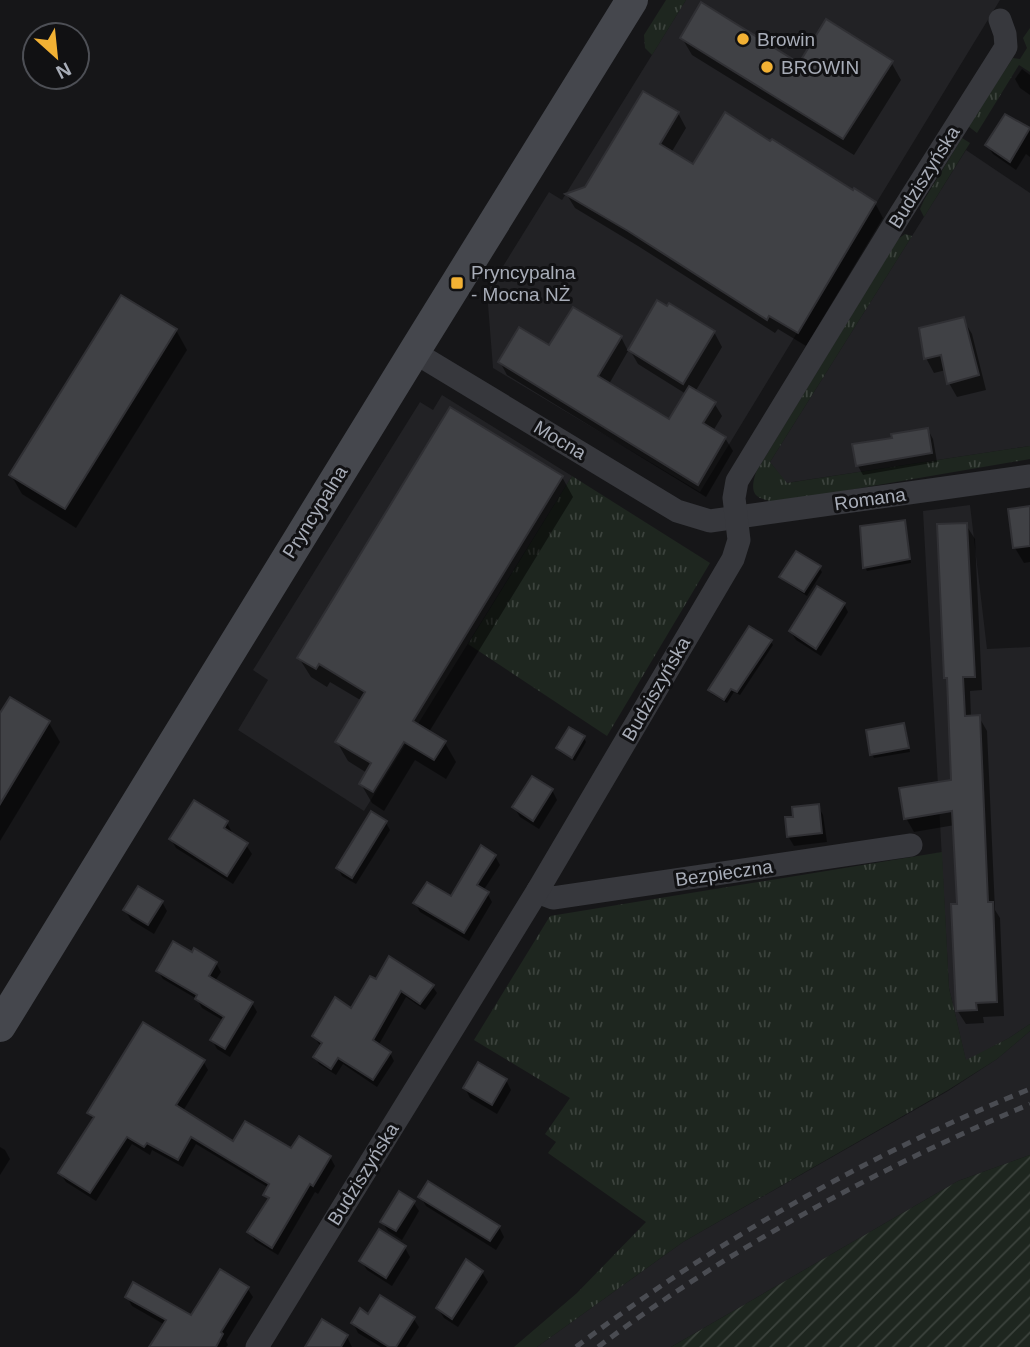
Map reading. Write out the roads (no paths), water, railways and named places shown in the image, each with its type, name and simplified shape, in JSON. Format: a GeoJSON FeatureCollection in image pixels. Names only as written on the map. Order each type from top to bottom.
{"type":"FeatureCollection","features":[{"type":"Feature","properties":{"kind":"street","name":"Pryncypalna"},"geometry":{"type":"LineString","coordinates":[[0,1026],[632,0]]}},
{"type":"Feature","properties":{"kind":"street","name":"Budziszyńska"},"geometry":{"type":"LineString","coordinates":[[257,1347],[538,890],[733,559],[740,540],[735,518],[737,481],[1006,47],[1006,34],[1000,20]]}},
{"type":"Feature","properties":{"kind":"street","name":"Mocna"},"geometry":{"type":"LineString","coordinates":[[414,352],[677,511],[710,521]]}},
{"type":"Feature","properties":{"kind":"street","name":"Romana"},"geometry":{"type":"LineString","coordinates":[[710,521],[1030,476]]}},
{"type":"Feature","properties":{"kind":"street","name":"Bezpieczna"},"geometry":{"type":"LineString","coordinates":[[538,890],[553,898],[911,845]]}},
{"type":"Feature","properties":{"kind":"railway"},"geometry":{"type":"LineString","coordinates":[[576,1347],[683,1272],[794,1203],[911,1142],[1030,1089]]}},
{"type":"Feature","properties":{"kind":"railway"},"geometry":{"type":"LineString","coordinates":[[598,1347],[700,1276],[806,1212],[917,1155],[1030,1104]]}},
{"type":"Feature","properties":{"kind":"place","name":"Browin"},"geometry":{"type":"Point","coordinates":[743,39]}},
{"type":"Feature","properties":{"kind":"place","name":"BROWIN"},"geometry":{"type":"Point","coordinates":[767,67]}},
{"type":"Feature","properties":{"kind":"place","name":"Pryncypalna - Mocna NŻ"},"geometry":{"type":"Point","coordinates":[457,283]}}]}
